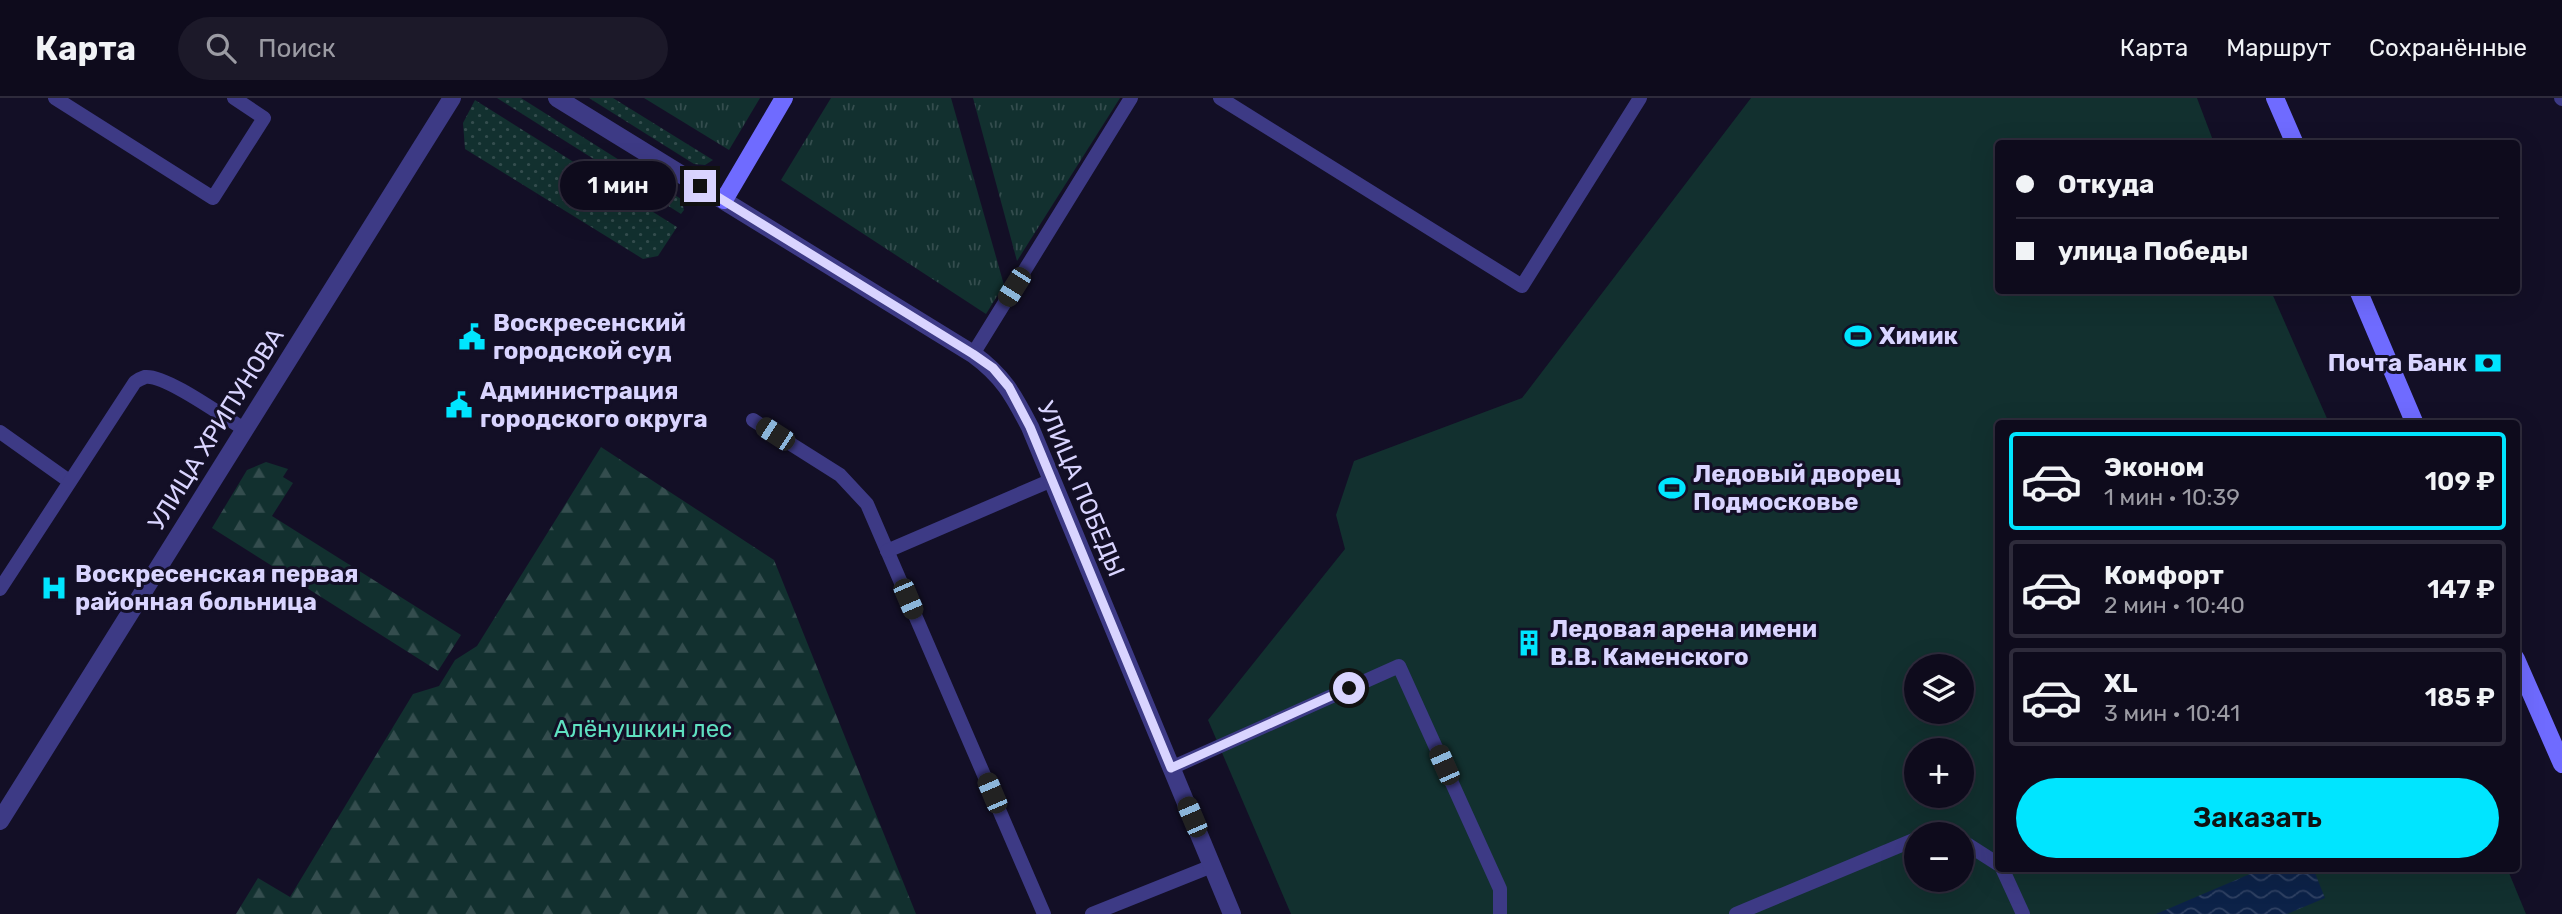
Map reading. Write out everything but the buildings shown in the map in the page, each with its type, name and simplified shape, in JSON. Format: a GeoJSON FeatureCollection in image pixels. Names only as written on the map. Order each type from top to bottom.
{"type":"FeatureCollection","features":[{"type":"Feature","properties":{"kind":"main road"},"geometry":{"type":"LineString","coordinates":[[724,201],[784,98]]}},
{"type":"Feature","properties":{"kind":"main road"},"geometry":{"type":"LineString","coordinates":[[2275,98],[2293,140]]}},
{"type":"Feature","properties":{"kind":"main road"},"geometry":{"type":"LineString","coordinates":[[2360,294],[2413,420]]}},
{"type":"Feature","properties":{"kind":"main road"},"geometry":{"type":"LineString","coordinates":[[2520,668],[2562,764]]}},
{"type":"Feature","properties":{"kind":"street","name":"УЛИЦА ХРИПУНОВА"},"geometry":{"type":"LineString","coordinates":[[0,821],[452,98]]}},
{"type":"Feature","properties":{"kind":"street","name":"УЛИЦА ПОБЕДЫ"},"geometry":{"type":"LineString","coordinates":[[557,98],[973,354],[993,368],[1009,387],[1030,427],[1231,914]]}},
{"type":"Feature","properties":{"kind":"lane"},"geometry":{"type":"LineString","coordinates":[[55,98],[213,198],[264,118],[233,98]]}},
{"type":"Feature","properties":{"kind":"lane"},"geometry":{"type":"LineString","coordinates":[[973,354],[1130,98]]}},
{"type":"Feature","properties":{"kind":"lane"},"geometry":{"type":"LineString","coordinates":[[1220,98],[1522,286],[1640,98]]}},
{"type":"Feature","properties":{"kind":"lane"},"geometry":{"type":"LineString","coordinates":[[0,589],[135,382],[146,377],[157,378],[244,429]]}},
{"type":"Feature","properties":{"kind":"lane"},"geometry":{"type":"LineString","coordinates":[[754,420],[840,475],[867,504],[1044,914]]}},
{"type":"Feature","properties":{"kind":"lane"},"geometry":{"type":"LineString","coordinates":[[0,432],[69,481]]}},
{"type":"Feature","properties":{"kind":"lane"},"geometry":{"type":"LineString","coordinates":[[887,551],[1052,480]]}},
{"type":"Feature","properties":{"kind":"lane"},"geometry":{"type":"LineString","coordinates":[[1171,768],[1399,666],[1500,889],[1500,914]]}},
{"type":"Feature","properties":{"kind":"lane"},"geometry":{"type":"LineString","coordinates":[[1736,914],[1904,844]]}},
{"type":"Feature","properties":{"kind":"lane"},"geometry":{"type":"LineString","coordinates":[[1974,849],[1995,863]]}},
{"type":"Feature","properties":{"kind":"lane"},"geometry":{"type":"LineString","coordinates":[[1092,914],[1212,866]]}},
{"type":"Feature","properties":{"kind":"lane"},"geometry":{"type":"LineString","coordinates":[[2003,872],[2023,914]]}},
{"type":"Feature","properties":{"kind":"green space"},"geometry":{"type":"Polygon","coordinates":[[[497,98],[521,98],[681,199],[684,210],[681,214],[497,98]]]}},
{"type":"Feature","properties":{"kind":"green space"},"geometry":{"type":"Polygon","coordinates":[[[589,98],[613,98],[713,160],[705,165],[694,164],[589,98]]]}},
{"type":"Feature","properties":{"kind":"green space"},"geometry":{"type":"Polygon","coordinates":[[[644,98],[760,98],[729,150],[644,98]]]}},
{"type":"Feature","properties":{"kind":"green space"},"geometry":{"type":"Polygon","coordinates":[[[831,98],[951,98],[1004,285],[986,314],[781,180],[831,98]]]}},
{"type":"Feature","properties":{"kind":"green space"},"geometry":{"type":"Polygon","coordinates":[[[973,98],[1120,98],[1017,261],[973,98]]]}},
{"type":"Feature","properties":{"kind":"green space","name":"Ледовый дворец Подмосковье"},"geometry":{"type":"Polygon","coordinates":[[[1751,98],[2197,98],[2213,140],[1995,140],[1995,294],[2272,294],[2328,420],[1995,420],[1995,872],[2509,872],[2526,914],[1291,914],[1208,720],[1345,549],[1336,515],[1354,461],[1522,398],[1751,98]]]}},
{"type":"Feature","properties":{"kind":"green space"},"geometry":{"type":"Polygon","coordinates":[[[475,100],[677,227],[658,256],[643,259],[465,149],[463,123],[475,100]]]}},
{"type":"Feature","properties":{"kind":"green space","name":"Алёнушкин лес"},"geometry":{"type":"Polygon","coordinates":[[[601,447],[774,560],[916,914],[236,914],[258,878],[290,897],[413,694],[439,686],[455,660],[477,646],[601,447]]]}},
{"type":"Feature","properties":{"kind":"green space"},"geometry":{"type":"Polygon","coordinates":[[[266,462],[288,469],[283,477],[293,483],[272,516],[461,635],[438,671],[212,528],[247,470],[266,462]]]}},
{"type":"Feature","properties":{"kind":"water"},"geometry":{"type":"Polygon","coordinates":[[[2255,872],[2315,872],[2325,898],[2287,914],[2156,914],[2255,872]]]}},
{"type":"Feature","properties":{"kind":"place","name":"Химик"},"geometry":{"type":"Point","coordinates":[1858,336]}},
{"type":"Feature","properties":{"kind":"place","name":"Воскресенский городской суд"},"geometry":{"type":"Point","coordinates":[472,337]}},
{"type":"Feature","properties":{"kind":"place","name":"Почта Банк"},"geometry":{"type":"Point","coordinates":[2488,363]}},
{"type":"Feature","properties":{"kind":"place","name":"Администрация городского округа"},"geometry":{"type":"Point","coordinates":[459,405]}},
{"type":"Feature","properties":{"kind":"place","name":"Ледовый дворец Подмосковье"},"geometry":{"type":"Point","coordinates":[1672,488]}},
{"type":"Feature","properties":{"kind":"place","name":"Воскресенская первая районная больница"},"geometry":{"type":"Point","coordinates":[54,588]}},
{"type":"Feature","properties":{"kind":"place","name":"Ледовая арена имени В.В. Каменского"},"geometry":{"type":"Point","coordinates":[1529,643]}},
{"type":"Feature","properties":{"kind":"route"},"geometry":{"type":"LineString","coordinates":[[700,186],[973,354],[993,368],[1009,387],[1030,427],[1171,768],[1349,688]]}}]}
